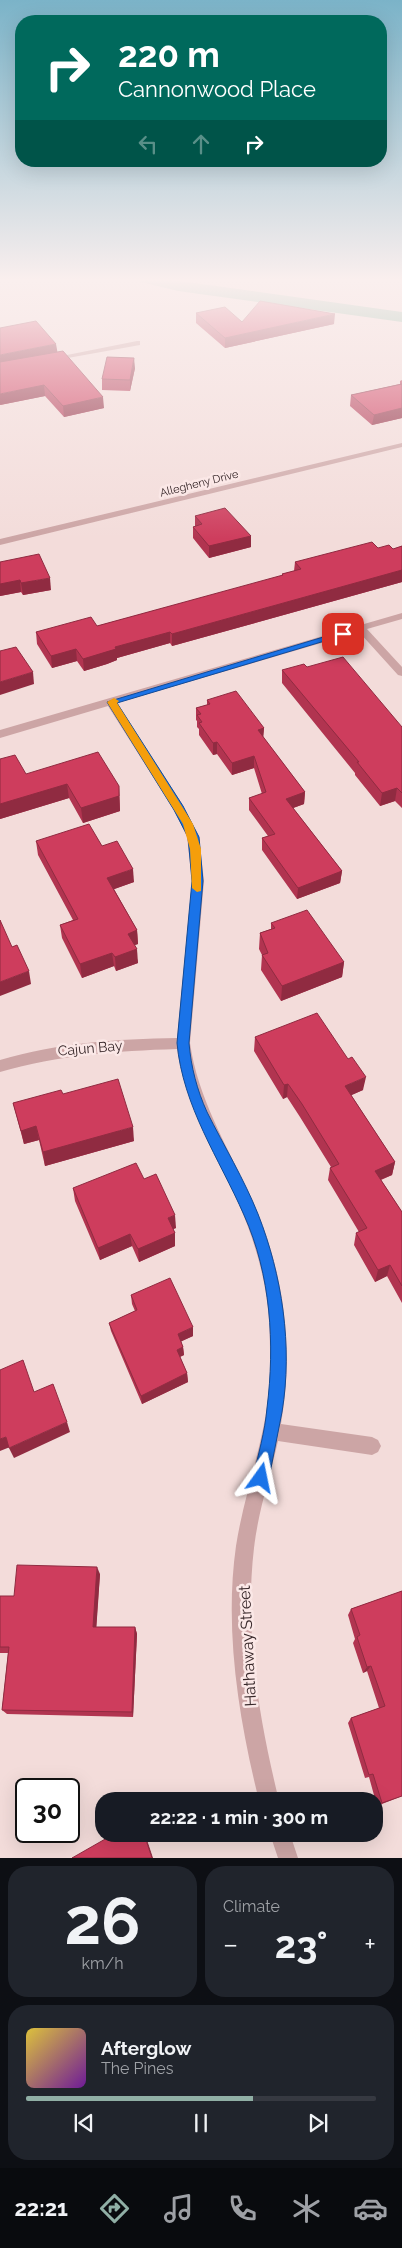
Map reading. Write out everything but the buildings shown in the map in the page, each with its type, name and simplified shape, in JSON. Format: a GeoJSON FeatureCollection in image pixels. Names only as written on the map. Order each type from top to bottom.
{"type":"FeatureCollection","features":[{"type":"Feature","properties":{"kind":"street","name":"Allegheny Drive"},"geometry":{"type":"LineString","coordinates":[[0,542],[402,445]]}},
{"type":"Feature","properties":{"kind":"street"},"geometry":{"type":"LineString","coordinates":[[0,734],[402,616]]}},
{"type":"Feature","properties":{"kind":"street"},"geometry":{"type":"LineString","coordinates":[[361,628],[402,672]]}},
{"type":"Feature","properties":{"kind":"street","name":"Hathaway Street"},"geometry":{"type":"LineString","coordinates":[[111,702],[179,809],[193,837],[198,881],[183,1043],[193,1095],[251,1214],[273,1283],[278,1368],[275,1410],[245,1548],[242,1622],[250,1711],[267,1792]]}},
{"type":"Feature","properties":{"kind":"street","name":"Cajun Bay"},"geometry":{"type":"LineString","coordinates":[[0,1066],[48,1052],[74,1048],[183,1043]]}},
{"type":"Feature","properties":{"kind":"street"},"geometry":{"type":"LineString","coordinates":[[270,1431],[372,1446]]}},
{"type":"Feature","properties":{"kind":"street"},"geometry":{"type":"LineString","coordinates":[[283,1842],[288,1858]]}},
{"type":"Feature","properties":{"kind":"slow traffic"},"geometry":{"type":"LineString","coordinates":[[114,701],[111,702],[188,824],[196,849],[197,888]]}},
{"type":"Feature","properties":{"kind":"route"},"geometry":{"type":"LineString","coordinates":[[261,1478],[275,1410],[278,1368],[273,1283],[267,1259],[251,1214],[201,1114],[193,1095],[184,1060],[183,1043],[198,881],[196,849],[188,824],[111,702],[343,634]]}}]}
